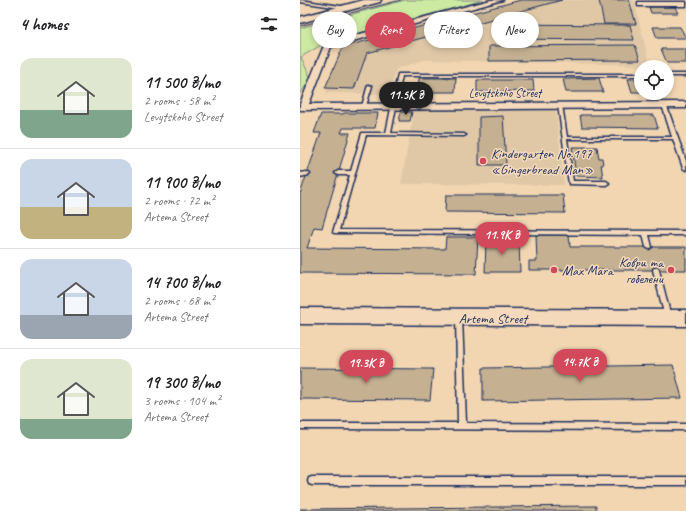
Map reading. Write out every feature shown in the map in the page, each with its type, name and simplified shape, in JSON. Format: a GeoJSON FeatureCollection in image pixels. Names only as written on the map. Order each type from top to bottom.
{"type":"FeatureCollection","features":[{"type":"Feature","properties":{"kind":"main road"},"geometry":{"type":"LineString","coordinates":[[300,20],[376,0]]}},
{"type":"Feature","properties":{"kind":"main road","name":"Artema Street"},"geometry":{"type":"LineString","coordinates":[[300,316],[677,318]]}},
{"type":"Feature","properties":{"kind":"street"},"geometry":{"type":"LineString","coordinates":[[302,106],[328,45],[499,0]]}},
{"type":"Feature","properties":{"kind":"street"},"geometry":{"type":"LineString","coordinates":[[641,4],[686,4]]}},
{"type":"Feature","properties":{"kind":"street","name":"Levytskoho Street"},"geometry":{"type":"LineString","coordinates":[[302,106],[686,105]]}},
{"type":"Feature","properties":{"kind":"lane"},"geometry":{"type":"LineString","coordinates":[[300,1],[347,8]]}},
{"type":"Feature","properties":{"kind":"lane"},"geometry":{"type":"LineString","coordinates":[[388,134],[400,74],[634,75]]}},
{"type":"Feature","properties":{"kind":"lane"},"geometry":{"type":"LineString","coordinates":[[674,75],[686,75]]}},
{"type":"Feature","properties":{"kind":"lane"},"geometry":{"type":"LineString","coordinates":[[364,106],[370,86]]}},
{"type":"Feature","properties":{"kind":"lane"},"geometry":{"type":"LineString","coordinates":[[560,105],[571,183],[606,183]]}},
{"type":"Feature","properties":{"kind":"lane"},"geometry":{"type":"LineString","coordinates":[[664,105],[686,168]]}},
{"type":"Feature","properties":{"kind":"lane"},"geometry":{"type":"LineString","coordinates":[[464,135],[364,134],[336,232],[686,233]]}},
{"type":"Feature","properties":{"kind":"lane"},"geometry":{"type":"LineString","coordinates":[[565,138],[675,138]]}},
{"type":"Feature","properties":{"kind":"lane"},"geometry":{"type":"LineString","coordinates":[[338,173],[353,172]]}},
{"type":"Feature","properties":{"kind":"lane"},"geometry":{"type":"LineString","coordinates":[[300,174],[307,174]]}},
{"type":"Feature","properties":{"kind":"lane"},"geometry":{"type":"LineString","coordinates":[[646,233],[650,247]]}},
{"type":"Feature","properties":{"kind":"lane"},"geometry":{"type":"LineString","coordinates":[[656,270],[677,318]]}},
{"type":"Feature","properties":{"kind":"lane"},"geometry":{"type":"LineString","coordinates":[[459,318],[462,427]]}},
{"type":"Feature","properties":{"kind":"lane"},"geometry":{"type":"LineString","coordinates":[[300,426],[686,427]]}},
{"type":"Feature","properties":{"kind":"lane"},"geometry":{"type":"LineString","coordinates":[[312,481],[686,481]]}},
{"type":"Feature","properties":{"kind":"shaded area"},"geometry":{"type":"Polygon","coordinates":[[[522,0],[634,0],[649,60],[634,60],[634,65],[424,60],[396,69],[389,94],[326,93],[344,48],[357,48],[357,43],[365,41],[365,48],[416,48],[416,28],[424,25],[424,48],[483,48],[483,12],[476,12],[522,0]]]}},
{"type":"Feature","properties":{"kind":"shaded area","name":"Kindergarten No.197 «Gingerbread Man»"},"geometry":{"type":"Polygon","coordinates":[[[414,110],[556,110],[564,185],[401,184],[414,110]]]}},
{"type":"Feature","properties":{"kind":"green space"},"geometry":{"type":"Polygon","coordinates":[[[405,0],[484,0],[439,12],[424,12],[424,16],[416,18],[416,12],[365,12],[365,32],[357,34],[357,13],[405,0]]]}},
{"type":"Feature","properties":{"kind":"green space"},"geometry":{"type":"Polygon","coordinates":[[[312,25],[312,48],[316,48],[301,57],[311,79],[300,93],[300,28],[312,25]]]}},
{"type":"Feature","properties":{"kind":"building"},"geometry":{"type":"Polygon","coordinates":[[[521,0],[562,0],[518,12],[491,12],[491,19],[483,21],[483,12],[476,12],[521,0]]]}},
{"type":"Feature","properties":{"kind":"building"},"geometry":{"type":"Polygon","coordinates":[[[599,0],[629,0],[636,24],[604,24],[599,0]]]}},
{"type":"Feature","properties":{"kind":"building"},"geometry":{"type":"Polygon","coordinates":[[[649,7],[675,7],[678,13],[651,13],[649,7]]]}},
{"type":"Feature","properties":{"kind":"building"},"geometry":{"type":"Polygon","coordinates":[[[539,24],[630,25],[634,40],[539,39],[539,24]]]}},
{"type":"Feature","properties":{"kind":"building"},"geometry":{"type":"Polygon","coordinates":[[[424,26],[424,38],[416,40],[416,28],[424,26]]]}},
{"type":"Feature","properties":{"kind":"building"},"geometry":{"type":"Polygon","coordinates":[[[653,27],[680,27],[686,38],[657,38],[653,27]]]}},
{"type":"Feature","properties":{"kind":"building"},"geometry":{"type":"Polygon","coordinates":[[[365,41],[365,48],[385,48],[367,53],[354,89],[325,88],[343,48],[357,48],[357,43],[365,41]]]}},
{"type":"Feature","properties":{"kind":"building"},"geometry":{"type":"Polygon","coordinates":[[[635,45],[640,60],[489,61],[489,46],[491,46],[491,48],[539,48],[539,46],[635,45]]]}},
{"type":"Feature","properties":{"kind":"building"},"geometry":{"type":"Polygon","coordinates":[[[661,49],[686,49],[686,63],[674,63],[674,60],[666,60],[661,49]]]}},
{"type":"Feature","properties":{"kind":"building"},"geometry":{"type":"Polygon","coordinates":[[[419,78],[456,78],[455,92],[418,92],[419,78]]]}},
{"type":"Feature","properties":{"kind":"building"},"geometry":{"type":"Polygon","coordinates":[[[599,78],[603,92],[566,92],[563,79],[599,78]]]}},
{"type":"Feature","properties":{"kind":"building"},"geometry":{"type":"Polygon","coordinates":[[[628,79],[634,79],[634,92],[632,92],[628,79]]]}},
{"type":"Feature","properties":{"kind":"building"},"geometry":{"type":"Polygon","coordinates":[[[477,80],[533,80],[534,91],[477,92],[477,80]]]}},
{"type":"Feature","properties":{"kind":"building"},"geometry":{"type":"Polygon","coordinates":[[[401,112],[412,112],[410,121],[399,121],[401,112]]]}},
{"type":"Feature","properties":{"kind":"building"},"geometry":{"type":"Polygon","coordinates":[[[378,113],[375,128],[343,128],[341,133],[350,133],[322,228],[314,227],[307,248],[445,249],[446,237],[478,237],[476,274],[300,273],[300,194],[321,133],[314,133],[321,114],[378,113]]]}},
{"type":"Feature","properties":{"kind":"building"},"geometry":{"type":"Polygon","coordinates":[[[580,115],[654,115],[658,128],[582,127],[580,115]]]}},
{"type":"Feature","properties":{"kind":"building"},"geometry":{"type":"Polygon","coordinates":[[[503,116],[506,165],[479,165],[479,117],[503,116]]]}},
{"type":"Feature","properties":{"kind":"building"},"geometry":{"type":"Polygon","coordinates":[[[572,147],[597,147],[599,158],[602,158],[603,165],[601,165],[603,177],[576,176],[572,147]]]}},
{"type":"Feature","properties":{"kind":"building"},"geometry":{"type":"Polygon","coordinates":[[[446,195],[563,195],[565,213],[445,212],[446,195]]]}},
{"type":"Feature","properties":{"kind":"building"},"geometry":{"type":"Polygon","coordinates":[[[536,235],[569,235],[570,247],[686,247],[686,270],[529,270],[529,261],[537,261],[536,235]]]}},
{"type":"Feature","properties":{"kind":"building"},"geometry":{"type":"Polygon","coordinates":[[[486,240],[519,240],[520,272],[485,272],[486,240]]]}},
{"type":"Feature","properties":{"kind":"building"},"geometry":{"type":"Polygon","coordinates":[[[673,365],[682,398],[483,401],[483,368],[673,365]]]}},
{"type":"Feature","properties":{"kind":"building"},"geometry":{"type":"Polygon","coordinates":[[[300,368],[433,369],[430,400],[300,399],[300,368]]]}},
{"type":"Feature","properties":{"kind":"building"},"geometry":{"type":"Polygon","coordinates":[[[596,506],[596,511],[300,511],[300,509],[596,506]]]}},
{"type":"Feature","properties":{"kind":"tram line"},"geometry":{"type":"LineString","coordinates":[[300,26],[401,0]]}},
{"type":"Feature","properties":{"kind":"place","name":"Kindergarten No.197 «Gingerbread Man»"},"geometry":{"type":"Point","coordinates":[483,161]}},
{"type":"Feature","properties":{"kind":"place","name":"Max Mara"},"geometry":{"type":"Point","coordinates":[554,270]}},
{"type":"Feature","properties":{"kind":"place","name":"Коври та гобелени"},"geometry":{"type":"Point","coordinates":[671,270]}}]}
